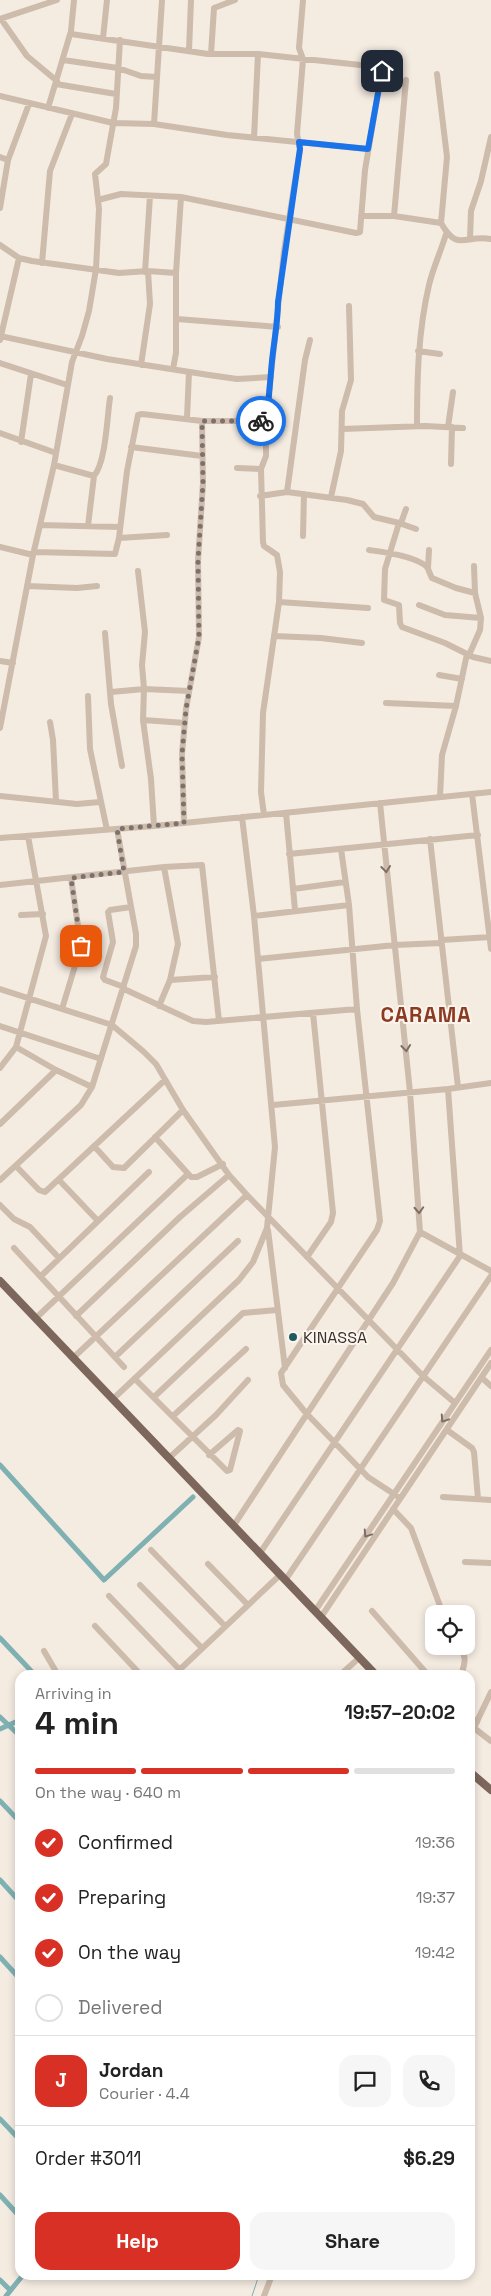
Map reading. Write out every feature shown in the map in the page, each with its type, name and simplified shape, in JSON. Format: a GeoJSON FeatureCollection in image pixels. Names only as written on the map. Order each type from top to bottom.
{"type":"FeatureCollection","features":[{"type":"Feature","properties":{"kind":"main road"},"geometry":{"type":"LineString","coordinates":[[0,1280],[371,1670]]}},
{"type":"Feature","properties":{"kind":"main road"},"geometry":{"type":"LineString","coordinates":[[475,1776],[491,1790]]}},
{"type":"Feature","properties":{"kind":"street"},"geometry":{"type":"LineString","coordinates":[[57,0],[45,2],[0,19],[27,56],[56,83],[116,94]]}},
{"type":"Feature","properties":{"kind":"street"},"geometry":{"type":"LineString","coordinates":[[48,108],[70,34],[74,0]]}},
{"type":"Feature","properties":{"kind":"street"},"geometry":{"type":"LineString","coordinates":[[103,38],[107,0]]}},
{"type":"Feature","properties":{"kind":"street"},"geometry":{"type":"LineString","coordinates":[[154,124],[162,0]]}},
{"type":"Feature","properties":{"kind":"street"},"geometry":{"type":"LineString","coordinates":[[189,51],[191,0]]}},
{"type":"Feature","properties":{"kind":"street"},"geometry":{"type":"LineString","coordinates":[[211,54],[214,8],[235,0]]}},
{"type":"Feature","properties":{"kind":"street"},"geometry":{"type":"LineString","coordinates":[[264,815],[261,792],[263,712],[279,602],[279,559],[277,555],[264,546],[260,496],[261,469],[266,456],[266,421],[272,361],[278,327],[278,302],[300,149],[297,134],[303,59],[299,48],[303,0]]}},
{"type":"Feature","properties":{"kind":"street"},"geometry":{"type":"LineString","coordinates":[[70,34],[211,54],[258,54],[381,68],[368,149],[361,230],[356,233],[181,197],[112,195],[98,200]]}},
{"type":"Feature","properties":{"kind":"street"},"geometry":{"type":"LineString","coordinates":[[0,728],[33,554],[54,465],[67,385],[87,322],[96,269],[98,200],[95,174],[106,164],[113,123],[120,40]]}},
{"type":"Feature","properties":{"kind":"street"},"geometry":{"type":"LineString","coordinates":[[254,138],[258,54]]}},
{"type":"Feature","properties":{"kind":"street"},"geometry":{"type":"LineString","coordinates":[[63,60],[118,68],[141,76],[157,78]]}},
{"type":"Feature","properties":{"kind":"street"},"geometry":{"type":"LineString","coordinates":[[437,74],[447,157],[441,224],[446,234],[458,241],[480,237],[491,239]]}},
{"type":"Feature","properties":{"kind":"street"},"geometry":{"type":"LineString","coordinates":[[394,216],[406,80]]}},
{"type":"Feature","properties":{"kind":"street"},"geometry":{"type":"LineString","coordinates":[[0,96],[113,123],[154,124],[254,138],[368,149]]}},
{"type":"Feature","properties":{"kind":"street"},"geometry":{"type":"LineString","coordinates":[[0,208],[8,160],[29,104]]}},
{"type":"Feature","properties":{"kind":"street"},"geometry":{"type":"LineString","coordinates":[[42,263],[50,171],[72,114]]}},
{"type":"Feature","properties":{"kind":"street"},"geometry":{"type":"LineString","coordinates":[[470,239],[471,210],[481,180],[491,137]]}},
{"type":"Feature","properties":{"kind":"street"},"geometry":{"type":"LineString","coordinates":[[0,157],[8,160]]}},
{"type":"Feature","properties":{"kind":"street"},"geometry":{"type":"LineString","coordinates":[[141,365],[150,304],[147,272],[150,196]]}},
{"type":"Feature","properties":{"kind":"street"},"geometry":{"type":"LineString","coordinates":[[174,369],[177,319],[176,274],[181,197]]}},
{"type":"Feature","properties":{"kind":"street"},"geometry":{"type":"LineString","coordinates":[[362,216],[394,216],[441,224]]}},
{"type":"Feature","properties":{"kind":"street"},"geometry":{"type":"LineString","coordinates":[[417,426],[418,351],[430,284],[446,234]]}},
{"type":"Feature","properties":{"kind":"street"},"geometry":{"type":"LineString","coordinates":[[0,244],[19,258],[42,263],[119,273],[176,274]]}},
{"type":"Feature","properties":{"kind":"street"},"geometry":{"type":"LineString","coordinates":[[19,258],[0,337],[141,365],[237,379],[271,377]]}},
{"type":"Feature","properties":{"kind":"street"},"geometry":{"type":"LineString","coordinates":[[331,497],[341,451],[342,411],[350,380],[349,306]]}},
{"type":"Feature","properties":{"kind":"street"},"geometry":{"type":"LineString","coordinates":[[177,319],[278,327]]}},
{"type":"Feature","properties":{"kind":"street"},"geometry":{"type":"LineString","coordinates":[[287,492],[305,360],[310,340]]}},
{"type":"Feature","properties":{"kind":"street"},"geometry":{"type":"LineString","coordinates":[[418,351],[440,354]]}},
{"type":"Feature","properties":{"kind":"street"},"geometry":{"type":"LineString","coordinates":[[0,363],[67,385]]}},
{"type":"Feature","properties":{"kind":"street"},"geometry":{"type":"LineString","coordinates":[[187,418],[189,372]]}},
{"type":"Feature","properties":{"kind":"street"},"geometry":{"type":"LineString","coordinates":[[21,442],[31,374]]}},
{"type":"Feature","properties":{"kind":"street"},"geometry":{"type":"LineString","coordinates":[[451,464],[450,427],[453,392]]}},
{"type":"Feature","properties":{"kind":"street"},"geometry":{"type":"LineString","coordinates":[[88,526],[94,476],[98,471],[101,460],[110,398]]}},
{"type":"Feature","properties":{"kind":"street"},"geometry":{"type":"LineString","coordinates":[[0,547],[33,554],[112,555],[117,550],[131,447],[138,415],[187,418],[202,421],[266,421]]}},
{"type":"Feature","properties":{"kind":"street"},"geometry":{"type":"LineString","coordinates":[[184,823],[182,767],[185,723],[199,637],[198,561],[203,483],[202,421]]}},
{"type":"Feature","properties":{"kind":"street"},"geometry":{"type":"LineString","coordinates":[[342,429],[417,426],[464,428]]}},
{"type":"Feature","properties":{"kind":"street"},"geometry":{"type":"LineString","coordinates":[[0,434],[56,454]]}},
{"type":"Feature","properties":{"kind":"street"},"geometry":{"type":"LineString","coordinates":[[131,447],[202,456]]}},
{"type":"Feature","properties":{"kind":"street"},"geometry":{"type":"LineString","coordinates":[[54,465],[94,476]]}},
{"type":"Feature","properties":{"kind":"street"},"geometry":{"type":"LineString","coordinates":[[237,468],[261,469]]}},
{"type":"Feature","properties":{"kind":"street"},"geometry":{"type":"LineString","coordinates":[[260,496],[287,492],[331,497],[364,504],[374,517],[416,529]]}},
{"type":"Feature","properties":{"kind":"street"},"geometry":{"type":"LineString","coordinates":[[303,536],[304,494]]}},
{"type":"Feature","properties":{"kind":"street"},"geometry":{"type":"LineString","coordinates":[[406,509],[385,569],[384,600],[399,606],[402,627],[445,642],[468,654],[491,661]]}},
{"type":"Feature","properties":{"kind":"street"},"geometry":{"type":"LineString","coordinates":[[40,525],[120,527]]}},
{"type":"Feature","properties":{"kind":"street"},"geometry":{"type":"LineString","coordinates":[[119,538],[166,535]]}},
{"type":"Feature","properties":{"kind":"street"},"geometry":{"type":"LineString","coordinates":[[368,550],[390,552],[419,562],[428,568]]}},
{"type":"Feature","properties":{"kind":"street"},"geometry":{"type":"LineString","coordinates":[[430,550],[428,568],[432,578],[456,588],[475,593]]}},
{"type":"Feature","properties":{"kind":"street"},"geometry":{"type":"LineString","coordinates":[[440,797],[442,755],[468,654],[480,630],[481,618],[475,593],[474,566]]}},
{"type":"Feature","properties":{"kind":"street"},"geometry":{"type":"LineString","coordinates":[[138,571],[145,632],[142,665],[144,689],[143,720],[151,779],[154,826]]}},
{"type":"Feature","properties":{"kind":"street"},"geometry":{"type":"LineString","coordinates":[[27,586],[77,588],[97,586]]}},
{"type":"Feature","properties":{"kind":"street"},"geometry":{"type":"LineString","coordinates":[[279,602],[368,608]]}},
{"type":"Feature","properties":{"kind":"street"},"geometry":{"type":"LineString","coordinates":[[419,605],[445,615],[481,618]]}},
{"type":"Feature","properties":{"kind":"street"},"geometry":{"type":"LineString","coordinates":[[105,633],[111,704],[122,766]]}},
{"type":"Feature","properties":{"kind":"street"},"geometry":{"type":"LineString","coordinates":[[274,636],[322,638],[362,644]]}},
{"type":"Feature","properties":{"kind":"street"},"geometry":{"type":"LineString","coordinates":[[0,661],[13,663]]}},
{"type":"Feature","properties":{"kind":"street"},"geometry":{"type":"LineString","coordinates":[[439,675],[462,678]]}},
{"type":"Feature","properties":{"kind":"street"},"geometry":{"type":"LineString","coordinates":[[111,692],[144,689],[189,691]]}},
{"type":"Feature","properties":{"kind":"street"},"geometry":{"type":"LineString","coordinates":[[88,696],[90,749],[107,830]]}},
{"type":"Feature","properties":{"kind":"street"},"geometry":{"type":"LineString","coordinates":[[386,703],[456,706]]}},
{"type":"Feature","properties":{"kind":"street"},"geometry":{"type":"LineString","coordinates":[[143,720],[185,723]]}},
{"type":"Feature","properties":{"kind":"street"},"geometry":{"type":"LineString","coordinates":[[50,722],[53,740],[56,801]]}},
{"type":"Feature","properties":{"kind":"street"},"geometry":{"type":"LineString","coordinates":[[0,838],[154,826],[491,792]]}},
{"type":"Feature","properties":{"kind":"street"},"geometry":{"type":"LineString","coordinates":[[472,794],[491,949]]}},
{"type":"Feature","properties":{"kind":"street"},"geometry":{"type":"LineString","coordinates":[[0,796],[77,804],[100,802]]}},
{"type":"Feature","properties":{"kind":"street"},"geometry":{"type":"LineString","coordinates":[[234,1525],[306,1413],[394,1283],[420,1232],[410,1092],[380,803]]}},
{"type":"Feature","properties":{"kind":"street"},"geometry":{"type":"LineString","coordinates":[[286,813],[296,910]]}},
{"type":"Feature","properties":{"kind":"street"},"geometry":{"type":"LineString","coordinates":[[242,817],[254,916],[272,1105],[275,1147],[267,1228],[276,1310],[285,1368]]}},
{"type":"Feature","properties":{"kind":"street"},"geometry":{"type":"LineString","coordinates":[[0,1180],[81,1105],[92,1087],[136,946],[117,829]]}},
{"type":"Feature","properties":{"kind":"street"},"geometry":{"type":"LineString","coordinates":[[289,854],[478,835]]}},
{"type":"Feature","properties":{"kind":"street"},"geometry":{"type":"LineString","coordinates":[[2,1065],[16,1047],[46,936],[28,836]]}},
{"type":"Feature","properties":{"kind":"street"},"geometry":{"type":"LineString","coordinates":[[430,839],[458,1087]]}},
{"type":"Feature","properties":{"kind":"street"},"geometry":{"type":"LineString","coordinates":[[341,848],[349,904],[357,1009],[368,1096],[380,1221],[377,1230],[281,1373],[283,1385],[306,1413],[361,1467],[368,1477],[400,1498]]}},
{"type":"Feature","properties":{"kind":"street"},"geometry":{"type":"LineString","coordinates":[[0,885],[198,864],[203,868],[219,1021]]}},
{"type":"Feature","properties":{"kind":"street"},"geometry":{"type":"LineString","coordinates":[[159,1006],[170,980],[178,944],[164,867]]}},
{"type":"Feature","properties":{"kind":"street"},"geometry":{"type":"LineString","coordinates":[[62,1009],[81,946],[71,878]]}},
{"type":"Feature","properties":{"kind":"street"},"geometry":{"type":"LineString","coordinates":[[293,889],[345,882]]}},
{"type":"Feature","properties":{"kind":"street"},"geometry":{"type":"LineString","coordinates":[[254,916],[349,904]]}},
{"type":"Feature","properties":{"kind":"street"},"geometry":{"type":"LineString","coordinates":[[131,907],[110,910],[108,912],[113,942],[103,977],[105,980],[159,1006],[193,1021],[263,1018],[357,1009]]}},
{"type":"Feature","properties":{"kind":"street"},"geometry":{"type":"LineString","coordinates":[[21,915],[43,914]]}},
{"type":"Feature","properties":{"kind":"street"},"geometry":{"type":"LineString","coordinates":[[258,959],[490,937]]}},
{"type":"Feature","properties":{"kind":"street"},"geometry":{"type":"LineString","coordinates":[[170,980],[215,977]]}},
{"type":"Feature","properties":{"kind":"street"},"geometry":{"type":"LineString","coordinates":[[0,989],[112,1025],[150,1058],[183,1110],[229,1175],[246,1195],[423,1376],[455,1403]]}},
{"type":"Feature","properties":{"kind":"street"},"geometry":{"type":"LineString","coordinates":[[307,1257],[331,1222],[333,1213],[313,1013]]}},
{"type":"Feature","properties":{"kind":"street"},"geometry":{"type":"LineString","coordinates":[[0,1026],[101,1059]]}},
{"type":"Feature","properties":{"kind":"street"},"geometry":{"type":"LineString","coordinates":[[16,1047],[56,1070],[92,1087]]}},
{"type":"Feature","properties":{"kind":"street"},"geometry":{"type":"LineString","coordinates":[[0,1057],[2,1065]]}},
{"type":"Feature","properties":{"kind":"street"},"geometry":{"type":"LineString","coordinates":[[0,1124],[56,1070]]}},
{"type":"Feature","properties":{"kind":"street"},"geometry":{"type":"LineString","coordinates":[[16,1166],[39,1190],[45,1192],[165,1080]]}},
{"type":"Feature","properties":{"kind":"street"},"geometry":{"type":"LineString","coordinates":[[272,1105],[448,1089],[491,1083]]}},
{"type":"Feature","properties":{"kind":"street"},"geometry":{"type":"LineString","coordinates":[[260,1553],[460,1256],[448,1089]]}},
{"type":"Feature","properties":{"kind":"street"},"geometry":{"type":"LineString","coordinates":[[94,1146],[113,1167],[124,1168],[183,1110]]}},
{"type":"Feature","properties":{"kind":"street"},"geometry":{"type":"LineString","coordinates":[[154,1137],[191,1177],[197,1177],[223,1164]]}},
{"type":"Feature","properties":{"kind":"street"},"geometry":{"type":"LineString","coordinates":[[41,1276],[149,1172]]}},
{"type":"Feature","properties":{"kind":"street"},"geometry":{"type":"LineString","coordinates":[[36,1318],[58,1295],[188,1174]]}},
{"type":"Feature","properties":{"kind":"street"},"geometry":{"type":"LineString","coordinates":[[76,1316],[180,1217],[229,1175]]}},
{"type":"Feature","properties":{"kind":"street"},"geometry":{"type":"LineString","coordinates":[[59,1180],[98,1220]]}},
{"type":"Feature","properties":{"kind":"street"},"geometry":{"type":"LineString","coordinates":[[74,1357],[246,1195]]}},
{"type":"Feature","properties":{"kind":"street"},"geometry":{"type":"LineString","coordinates":[[0,1205],[14,1219],[30,1227],[59,1258]]}},
{"type":"Feature","properties":{"kind":"street"},"geometry":{"type":"LineString","coordinates":[[114,1399],[244,1274],[253,1262],[267,1228]]}},
{"type":"Feature","properties":{"kind":"street"},"geometry":{"type":"LineString","coordinates":[[420,1232],[460,1256],[491,1271]]}},
{"type":"Feature","properties":{"kind":"street"},"geometry":{"type":"LineString","coordinates":[[115,1357],[238,1241]]}},
{"type":"Feature","properties":{"kind":"street"},"geometry":{"type":"LineString","coordinates":[[14,1248],[124,1367]]}},
{"type":"Feature","properties":{"kind":"street"},"geometry":{"type":"LineString","coordinates":[[109,1596],[180,1670],[247,1604],[283,1577],[361,1467],[491,1276]]}},
{"type":"Feature","properties":{"kind":"street"},"geometry":{"type":"LineString","coordinates":[[154,1397],[243,1313],[276,1310]]}},
{"type":"Feature","properties":{"kind":"street"},"geometry":{"type":"LineString","coordinates":[[173,1416],[246,1349]]}},
{"type":"Feature","properties":{"kind":"street"},"geometry":{"type":"LineString","coordinates":[[318,1614],[394,1494],[491,1350]]}},
{"type":"Feature","properties":{"kind":"street"},"geometry":{"type":"LineString","coordinates":[[318,1614],[393,1509],[491,1363]]}},
{"type":"Feature","properties":{"kind":"street"},"geometry":{"type":"LineString","coordinates":[[482,1378],[491,1386]]}},
{"type":"Feature","properties":{"kind":"street"},"geometry":{"type":"LineString","coordinates":[[135,1379],[173,1416],[191,1437],[209,1455],[227,1471],[230,1470],[234,1462],[240,1431],[238,1430],[209,1455]]}},
{"type":"Feature","properties":{"kind":"street"},"geometry":{"type":"LineString","coordinates":[[169,1458],[216,1415],[248,1380]]}},
{"type":"Feature","properties":{"kind":"street"},"geometry":{"type":"LineString","coordinates":[[447,1430],[472,1448],[474,1452],[478,1499]]}},
{"type":"Feature","properties":{"kind":"street"},"geometry":{"type":"LineString","coordinates":[[443,1497],[491,1500]]}},
{"type":"Feature","properties":{"kind":"street"},"geometry":{"type":"LineString","coordinates":[[393,1509],[411,1528],[440,1605]]}},
{"type":"Feature","properties":{"kind":"street"},"geometry":{"type":"LineString","coordinates":[[151,1550],[224,1626]]}},
{"type":"Feature","properties":{"kind":"street"},"geometry":{"type":"LineString","coordinates":[[465,1562],[491,1563]]}},
{"type":"Feature","properties":{"kind":"street"},"geometry":{"type":"LineString","coordinates":[[208,1564],[247,1604]]}},
{"type":"Feature","properties":{"kind":"street"},"geometry":{"type":"LineString","coordinates":[[140,1585],[202,1648]]}},
{"type":"Feature","properties":{"kind":"street"},"geometry":{"type":"LineString","coordinates":[[372,1611],[424,1670]]}},
{"type":"Feature","properties":{"kind":"street"},"geometry":{"type":"LineString","coordinates":[[95,1626],[136,1670]]}},
{"type":"Feature","properties":{"kind":"street"},"geometry":{"type":"LineString","coordinates":[[44,1651],[55,1670]]}},
{"type":"Feature","properties":{"kind":"street"},"geometry":{"type":"LineString","coordinates":[[462,1670],[464,1655]]}},
{"type":"Feature","properties":{"kind":"street"},"geometry":{"type":"LineString","coordinates":[[346,1670],[360,1658]]}},
{"type":"Feature","properties":{"kind":"street"},"geometry":{"type":"LineString","coordinates":[[491,1692],[476,1725],[491,1741]]}},
{"type":"Feature","properties":{"kind":"street"},"geometry":{"type":"LineString","coordinates":[[264,2296],[270,2280]]}},
{"type":"Feature","properties":{"kind":"waterway"},"geometry":{"type":"LineString","coordinates":[[0,1465],[104,1580],[193,1497]]}},
{"type":"Feature","properties":{"kind":"waterway"},"geometry":{"type":"LineString","coordinates":[[0,1638],[30,1670]]}},
{"type":"Feature","properties":{"kind":"waterway"},"geometry":{"type":"LineString","coordinates":[[0,1717],[15,1731]]}},
{"type":"Feature","properties":{"kind":"waterway"},"geometry":{"type":"LineString","coordinates":[[0,1729],[15,1722]]}},
{"type":"Feature","properties":{"kind":"waterway"},"geometry":{"type":"LineString","coordinates":[[0,1801],[15,1817]]}},
{"type":"Feature","properties":{"kind":"waterway"},"geometry":{"type":"LineString","coordinates":[[0,1880],[15,1896]]}},
{"type":"Feature","properties":{"kind":"waterway"},"geometry":{"type":"LineString","coordinates":[[0,1957],[15,1974]]}},
{"type":"Feature","properties":{"kind":"waterway"},"geometry":{"type":"LineString","coordinates":[[0,2119],[15,2135]]}},
{"type":"Feature","properties":{"kind":"waterway"},"geometry":{"type":"LineString","coordinates":[[0,2195],[15,2212]]}},
{"type":"Feature","properties":{"kind":"waterway"},"geometry":{"type":"LineString","coordinates":[[0,2280],[10,2290]]}},
{"type":"Feature","properties":{"kind":"waterway"},"geometry":{"type":"LineString","coordinates":[[6,2296],[19,2280]]}},
{"type":"Feature","properties":{"kind":"waterway"},"geometry":{"type":"LineString","coordinates":[[252,2296],[257,2280]]}},
{"type":"Feature","properties":{"kind":"way so far"},"geometry":{"type":"LineString","coordinates":[[81,946],[78,914],[71,878],[124,872],[117,829],[184,823],[182,754],[186,709],[199,641],[198,561],[203,483],[202,421],[261,421]]}},
{"type":"Feature","properties":{"kind":"place","name":"KINASSA"},"geometry":{"type":"Point","coordinates":[293,1337]}},
{"type":"Feature","properties":{"kind":"district","name":"CARAMA"},"geometry":{"type":"Point","coordinates":[426,1015]}},
{"type":"Feature","properties":{"kind":"route"},"geometry":{"type":"LineString","coordinates":[[261,421],[266,421],[268,409],[272,361],[278,327],[278,302],[300,149],[299,142],[368,149],[382,71]]}}]}
